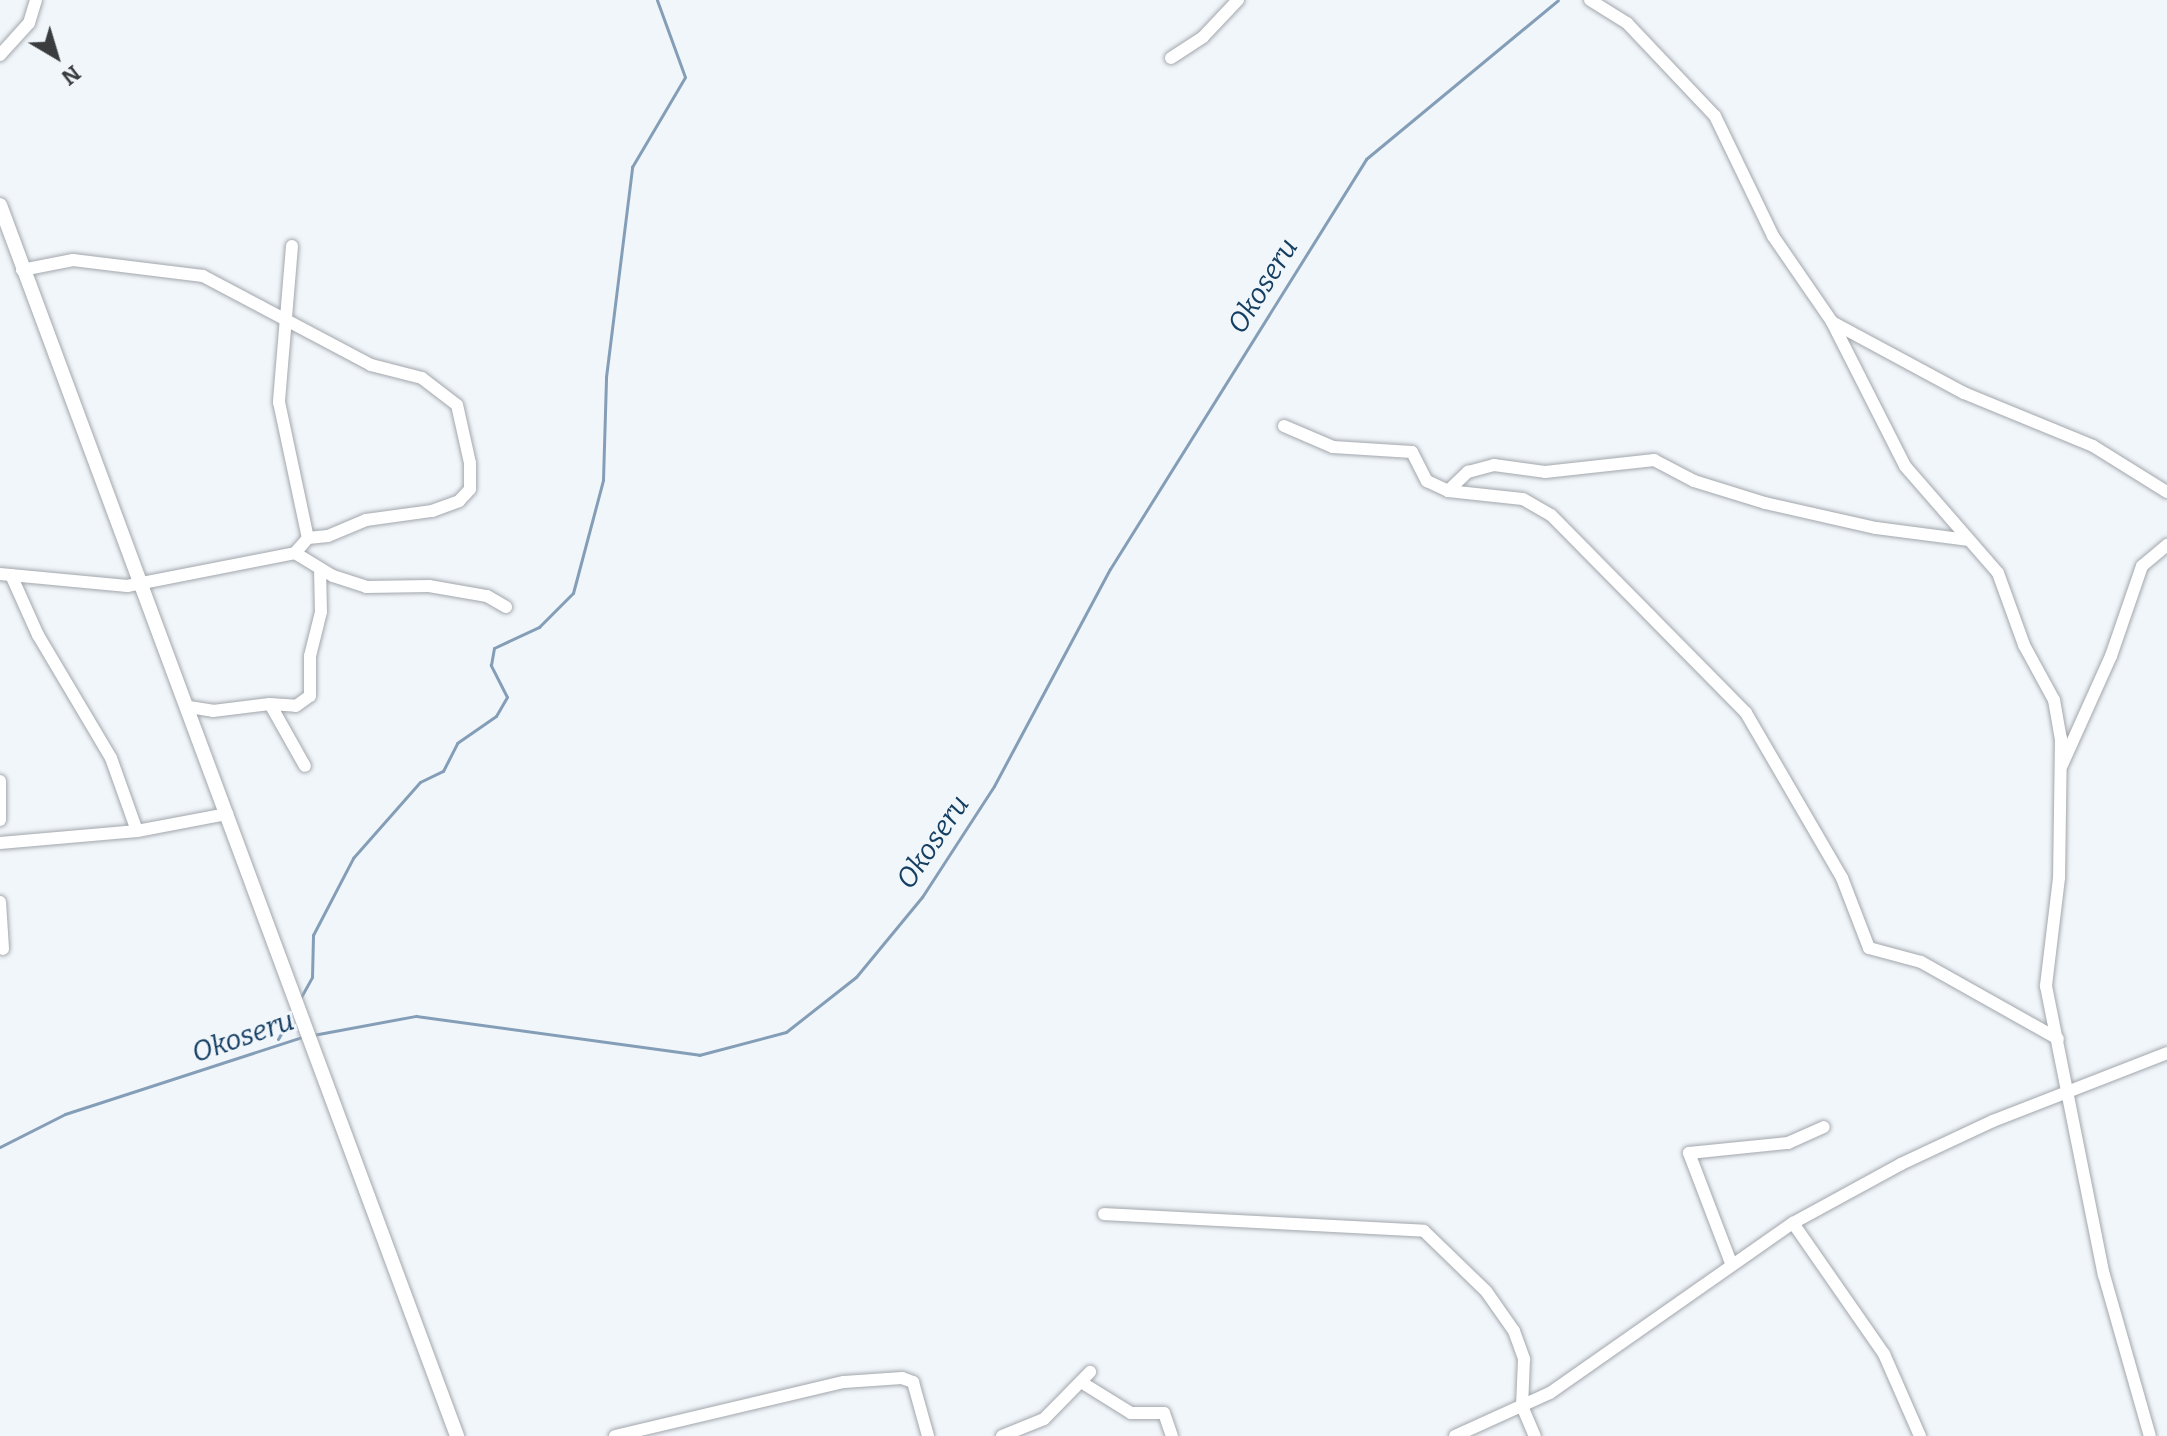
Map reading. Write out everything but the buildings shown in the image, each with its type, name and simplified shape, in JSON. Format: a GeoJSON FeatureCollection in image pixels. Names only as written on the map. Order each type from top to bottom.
{"type":"FeatureCollection","features":[{"type":"Feature","properties":{"kind":"street"},"geometry":{"type":"LineString","coordinates":[[0,55],[29,23],[36,0]]}},
{"type":"Feature","properties":{"kind":"street"},"geometry":{"type":"LineString","coordinates":[[1171,58],[1203,37],[1238,0]]}},
{"type":"Feature","properties":{"kind":"street"},"geometry":{"type":"LineString","coordinates":[[1590,0],[1627,23],[1715,116],[1773,236],[1832,322],[1905,466],[1998,573],[2024,645],[2054,700],[2060,720],[2059,878],[2046,986],[2104,1275],[2150,1436]]}},
{"type":"Feature","properties":{"kind":"street"},"geometry":{"type":"LineString","coordinates":[[0,205],[7,243],[22,270],[189,707],[457,1436]]}},
{"type":"Feature","properties":{"kind":"street"},"geometry":{"type":"LineString","coordinates":[[292,246],[279,402],[308,538]]}},
{"type":"Feature","properties":{"kind":"street"},"geometry":{"type":"LineString","coordinates":[[6,575],[142,583],[295,553],[308,538],[459,501],[469,494],[470,463],[457,405],[449,395],[422,378],[371,365],[287,323],[222,284],[175,269],[73,260],[22,270]]}},
{"type":"Feature","properties":{"kind":"street"},"geometry":{"type":"LineString","coordinates":[[1832,322],[1964,393],[2093,446],[2167,492]]}},
{"type":"Feature","properties":{"kind":"street"},"geometry":{"type":"LineString","coordinates":[[1284,426],[1333,447],[1412,452],[1427,481],[1448,491],[1523,499],[1551,515],[1746,713],[1842,878],[1869,948],[1921,962],[2058,1039]]}},
{"type":"Feature","properties":{"kind":"street"},"geometry":{"type":"LineString","coordinates":[[1448,491],[1468,472],[1494,465],[1545,472],[1654,460],[1694,481],[1765,503],[1876,528],[1969,540]]}},
{"type":"Feature","properties":{"kind":"street"},"geometry":{"type":"LineString","coordinates":[[2059,771],[2111,656],[2142,566],[2167,545]]}},
{"type":"Feature","properties":{"kind":"street"},"geometry":{"type":"LineString","coordinates":[[295,553],[320,569],[366,587],[429,586],[487,596],[506,607]]}},
{"type":"Feature","properties":{"kind":"street"},"geometry":{"type":"LineString","coordinates":[[189,707],[213,711],[270,704],[290,707],[310,696],[310,656],[321,612],[320,569]]}},
{"type":"Feature","properties":{"kind":"street"},"geometry":{"type":"LineString","coordinates":[[6,575],[111,758],[137,831]]}},
{"type":"Feature","properties":{"kind":"street"},"geometry":{"type":"LineString","coordinates":[[270,704],[305,766]]}},
{"type":"Feature","properties":{"kind":"street"},"geometry":{"type":"LineString","coordinates":[[0,781],[0,820]]}},
{"type":"Feature","properties":{"kind":"street"},"geometry":{"type":"LineString","coordinates":[[0,843],[137,831],[227,814]]}},
{"type":"Feature","properties":{"kind":"street"},"geometry":{"type":"LineString","coordinates":[[0,902],[3,949]]}},
{"type":"Feature","properties":{"kind":"street"},"geometry":{"type":"LineString","coordinates":[[1455,1436],[1522,1406],[1585,1370],[1731,1263],[1793,1223],[1949,1140],[2167,1053]]}},
{"type":"Feature","properties":{"kind":"street"},"geometry":{"type":"LineString","coordinates":[[1731,1263],[1689,1153],[1788,1143],[1824,1127]]}},
{"type":"Feature","properties":{"kind":"street"},"geometry":{"type":"LineString","coordinates":[[1104,1214],[1424,1231],[1486,1291],[1514,1331],[1524,1359],[1522,1406],[1535,1436]]}},
{"type":"Feature","properties":{"kind":"street"},"geometry":{"type":"LineString","coordinates":[[1793,1223],[1884,1354],[1920,1436]]}},
{"type":"Feature","properties":{"kind":"street"},"geometry":{"type":"LineString","coordinates":[[1002,1436],[1044,1419],[1090,1372]]}},
{"type":"Feature","properties":{"kind":"street"},"geometry":{"type":"LineString","coordinates":[[615,1436],[844,1382],[902,1378],[913,1382],[928,1436]]}},
{"type":"Feature","properties":{"kind":"street"},"geometry":{"type":"LineString","coordinates":[[1081,1382],[1131,1413],[1164,1413],[1172,1436]]}},
{"type":"Feature","properties":{"kind":"waterway"},"geometry":{"type":"LineString","coordinates":[[301,997],[312,977],[313,935],[353,858],[420,782],[443,771],[457,743],[496,716],[507,697],[491,665],[494,648],[539,627],[573,593],[603,480],[606,377],[632,167],[685,77],[657,0]]}},
{"type":"Feature","properties":{"kind":"waterway","name":"Okoseru"},"geometry":{"type":"LineString","coordinates":[[313,1035],[416,1016],[699,1055],[786,1032],[856,977],[922,897],[994,786],[1110,569],[1366,159],[1558,0]]}},
{"type":"Feature","properties":{"kind":"waterway"},"geometry":{"type":"LineString","coordinates":[[278,1039],[294,1011]]}},
{"type":"Feature","properties":{"kind":"waterway","name":"Okoseru"},"geometry":{"type":"LineString","coordinates":[[0,1147],[65,1114],[305,1036]]}}]}
